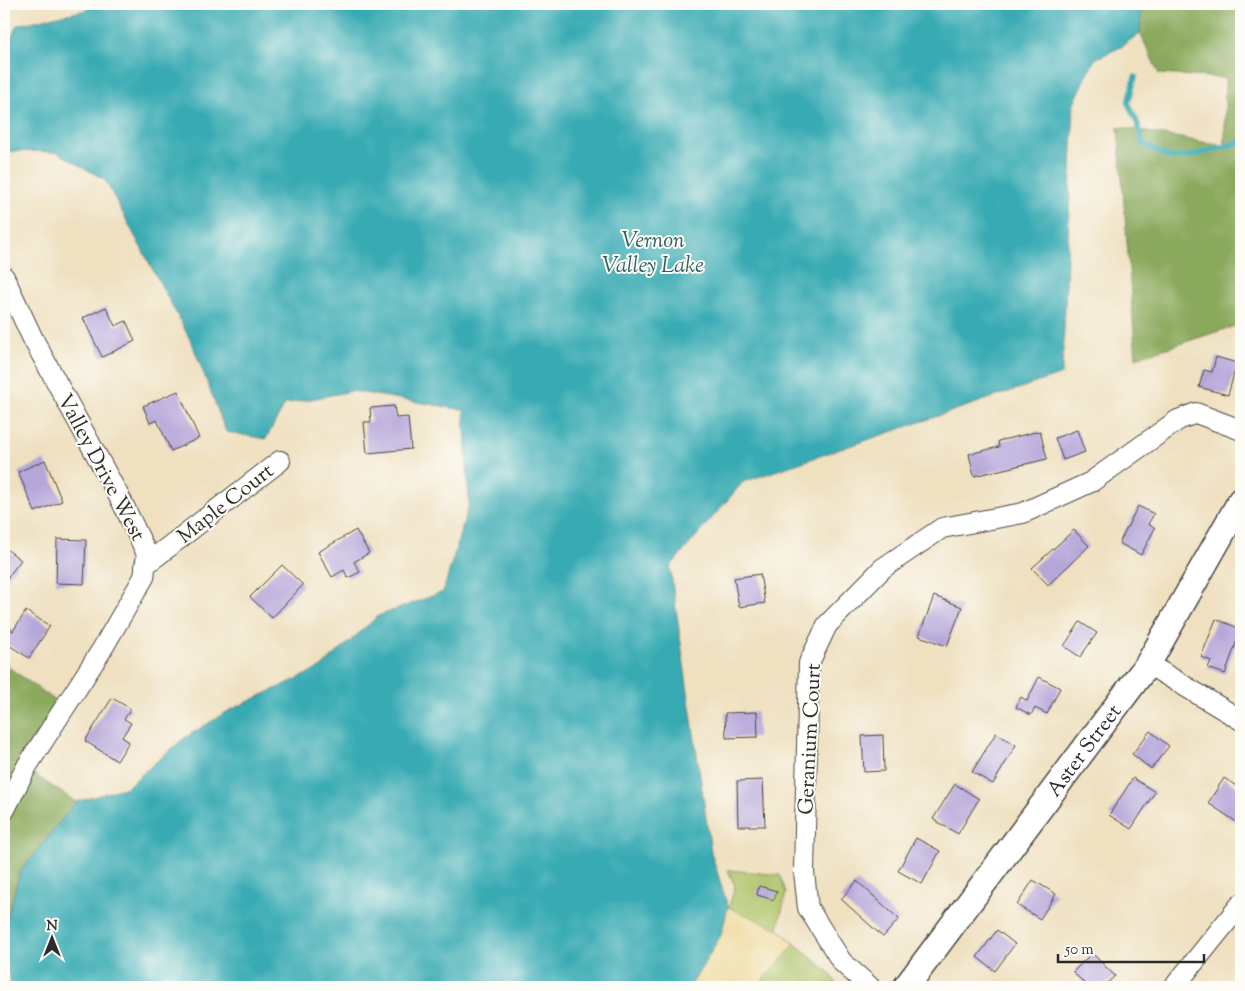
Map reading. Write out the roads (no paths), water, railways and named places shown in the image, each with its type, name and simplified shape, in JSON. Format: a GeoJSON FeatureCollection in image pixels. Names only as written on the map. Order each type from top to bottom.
{"type":"FeatureCollection","features":[{"type":"Feature","properties":{"kind":"street","name":"Valley Drive West"},"geometry":{"type":"LineString","coordinates":[[4,277],[33,339],[122,502],[147,554],[144,577],[101,651],[27,766],[4,810]]}},
{"type":"Feature","properties":{"kind":"street","name":"Geranium Court"},"geometry":{"type":"LineString","coordinates":[[870,987],[842,962],[808,908],[804,872],[809,663],[827,625],[883,568],[942,528],[1023,513],[1091,482],[1178,420],[1196,413],[1241,430]]}},
{"type":"Feature","properties":{"kind":"street","name":"Maple Court"},"geometry":{"type":"LineString","coordinates":[[146,565],[280,461]]}},
{"type":"Feature","properties":{"kind":"street","name":"Aster Street"},"geometry":{"type":"LineString","coordinates":[[906,987],[1148,664],[1241,500]]}},
{"type":"Feature","properties":{"kind":"street"},"geometry":{"type":"LineString","coordinates":[[1148,664],[1241,720]]}},
{"type":"Feature","properties":{"kind":"street"},"geometry":{"type":"LineString","coordinates":[[1174,987],[1241,904]]}},
{"type":"Feature","properties":{"kind":"water","name":"Vernon Valley Lake"},"geometry":{"type":"Polygon","coordinates":[[[93,4],[1142,4],[1140,33],[1121,47],[1095,59],[1074,103],[1062,374],[743,482],[670,567],[711,852],[728,907],[721,935],[690,987],[11,987],[4,957],[4,930],[20,872],[76,802],[127,787],[183,739],[228,711],[320,668],[378,616],[443,592],[469,504],[464,410],[352,391],[285,404],[266,439],[226,432],[192,343],[105,180],[57,152],[4,151],[4,55],[17,25],[86,10],[93,4]]]}},
{"type":"Feature","properties":{"kind":"waterway"},"geometry":{"type":"LineString","coordinates":[[1135,77],[1128,103],[1137,122],[1143,144],[1170,158],[1190,156],[1241,142]]}}]}
